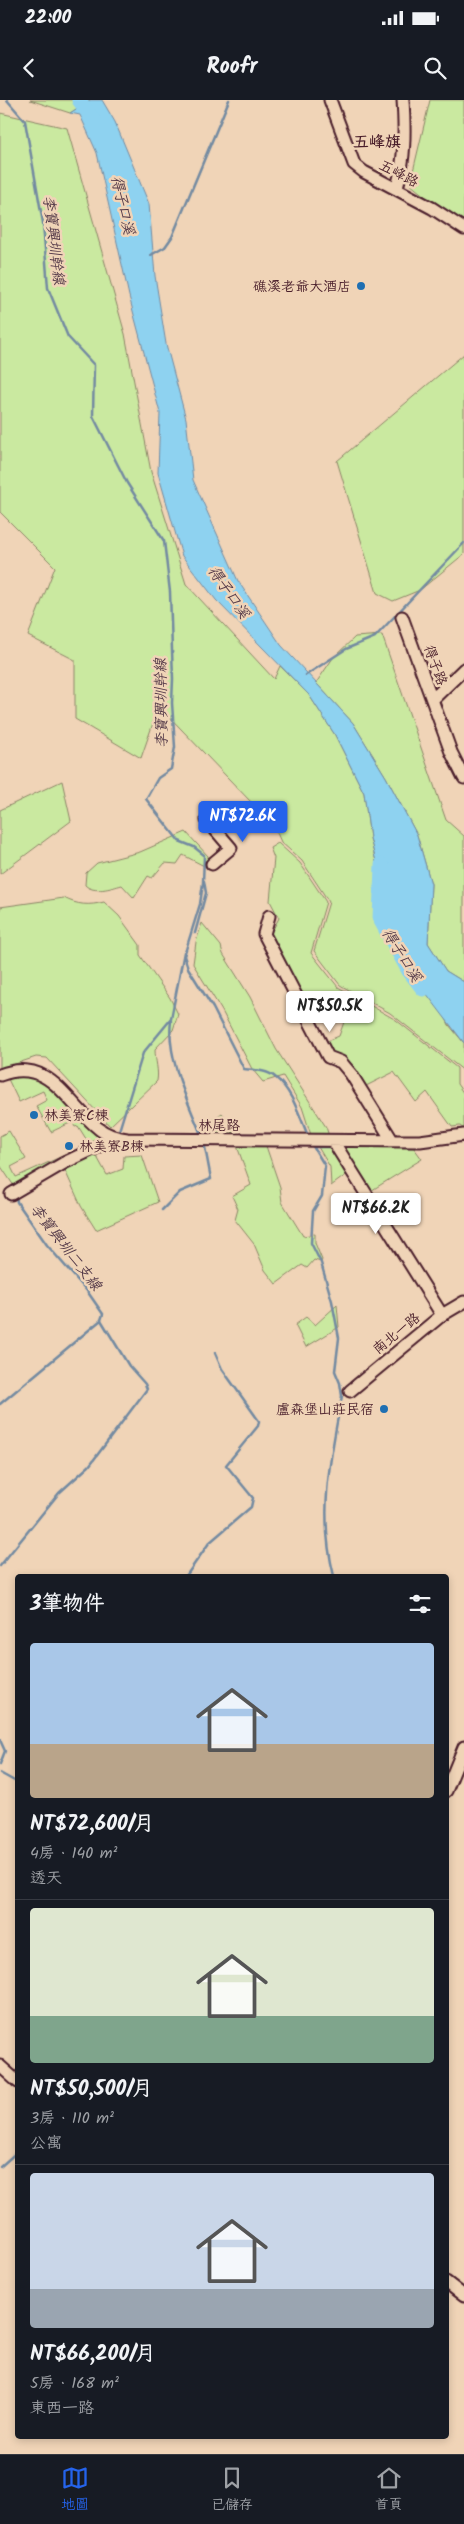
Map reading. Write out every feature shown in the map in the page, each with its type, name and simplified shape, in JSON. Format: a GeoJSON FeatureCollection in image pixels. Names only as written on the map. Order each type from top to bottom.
{"type":"FeatureCollection","features":[{"type":"Feature","properties":{"kind":"street","name":"五峰路"},"geometry":{"type":"LineString","coordinates":[[330,100],[354,164],[364,172],[397,188],[464,230]]}},
{"type":"Feature","properties":{"kind":"street"},"geometry":{"type":"LineString","coordinates":[[397,188],[403,166],[406,135],[403,100]]}},
{"type":"Feature","properties":{"kind":"street","name":"得子路"},"geometry":{"type":"LineString","coordinates":[[402,617],[451,752],[464,778]]}},
{"type":"Feature","properties":{"kind":"street"},"geometry":{"type":"LineString","coordinates":[[432,700],[464,669]]}},
{"type":"Feature","properties":{"kind":"street"},"geometry":{"type":"LineString","coordinates":[[207,820],[231,848],[212,864]]}},
{"type":"Feature","properties":{"kind":"street"},"geometry":{"type":"LineString","coordinates":[[269,916],[264,934],[328,1057],[341,1062],[352,1074],[392,1140]]}},
{"type":"Feature","properties":{"kind":"street"},"geometry":{"type":"LineString","coordinates":[[0,1075],[11,1071],[31,1070],[47,1076],[99,1129],[112,1136],[108,1142],[89,1150],[11,1194]]}},
{"type":"Feature","properties":{"kind":"street","name":"林尾路"},"geometry":{"type":"LineString","coordinates":[[112,1136],[157,1140],[420,1141],[464,1135]]}},
{"type":"Feature","properties":{"kind":"street"},"geometry":{"type":"LineString","coordinates":[[333,1141],[442,1315]]}},
{"type":"Feature","properties":{"kind":"street","name":"南北一路"},"geometry":{"type":"LineString","coordinates":[[350,1391],[442,1315],[464,1302]]}},
{"type":"Feature","properties":{"kind":"street"},"geometry":{"type":"LineString","coordinates":[[449,1784],[464,1747]]}},
{"type":"Feature","properties":{"kind":"street"},"geometry":{"type":"LineString","coordinates":[[0,2066],[15,2079]]}},
{"type":"Feature","properties":{"kind":"street"},"geometry":{"type":"LineString","coordinates":[[449,2284],[464,2296]]}},
{"type":"Feature","properties":{"kind":"green space"},"geometry":{"type":"Polygon","coordinates":[[[30,100],[90,100],[70,113],[30,100]]]}},
{"type":"Feature","properties":{"kind":"green space"},"geometry":{"type":"Polygon","coordinates":[[[430,100],[464,100],[464,228],[410,184],[430,100]]]}},
{"type":"Feature","properties":{"kind":"green space"},"geometry":{"type":"Polygon","coordinates":[[[0,113],[67,128],[125,334],[151,472],[186,584],[274,679],[280,666],[309,695],[335,735],[364,793],[370,838],[379,873],[449,1025],[464,1043],[464,1071],[390,1013],[340,985],[314,951],[329,902],[302,861],[281,842],[274,826],[159,706],[141,758],[75,719],[75,660],[28,636],[55,567],[0,512],[0,113]]]}},
{"type":"Feature","properties":{"kind":"green space"},"geometry":{"type":"Polygon","coordinates":[[[464,354],[464,554],[420,590],[393,601],[377,593],[337,461],[464,354]]]}},
{"type":"Feature","properties":{"kind":"green space"},"geometry":{"type":"Polygon","coordinates":[[[382,635],[446,820],[464,836],[464,982],[446,971],[428,943],[431,884],[417,835],[386,777],[353,723],[316,683],[333,658],[355,637],[382,635]]]}},
{"type":"Feature","properties":{"kind":"green space"},"geometry":{"type":"Polygon","coordinates":[[[62,781],[71,821],[0,874],[0,810],[62,781]]]}},
{"type":"Feature","properties":{"kind":"green space"},"geometry":{"type":"Polygon","coordinates":[[[186,832],[208,856],[208,868],[183,855],[177,864],[165,863],[152,878],[148,876],[134,898],[122,885],[98,890],[85,885],[86,873],[97,863],[140,852],[186,832]]]}},
{"type":"Feature","properties":{"kind":"green space"},"geometry":{"type":"Polygon","coordinates":[[[278,843],[300,863],[326,902],[311,953],[338,987],[396,1020],[457,1068],[457,1084],[464,1094],[464,1129],[460,1126],[452,1127],[427,1092],[416,1102],[394,1072],[366,1086],[349,1065],[330,1055],[325,1042],[339,1036],[344,1022],[334,1008],[333,1001],[324,998],[309,1005],[304,1003],[276,948],[274,938],[270,935],[279,918],[270,901],[274,858],[270,848],[278,843]]]}},
{"type":"Feature","properties":{"kind":"green space"},"geometry":{"type":"Polygon","coordinates":[[[64,898],[83,904],[104,902],[119,916],[140,945],[140,955],[170,998],[178,1014],[173,1030],[155,1049],[157,1081],[110,1126],[47,1058],[36,1057],[0,1069],[0,907],[64,898]]]}},
{"type":"Feature","properties":{"kind":"green space"},"geometry":{"type":"Polygon","coordinates":[[[202,923],[221,946],[223,954],[250,997],[276,1049],[326,1127],[329,1136],[311,1135],[302,1107],[283,1076],[263,1082],[252,1069],[222,1011],[193,964],[196,942],[202,923]]]}},
{"type":"Feature","properties":{"kind":"green space"},"geometry":{"type":"Polygon","coordinates":[[[17,1074],[47,1078],[105,1137],[95,1144],[88,1142],[78,1126],[75,1127],[72,1122],[51,1132],[36,1106],[47,1100],[43,1091],[19,1102],[7,1077],[17,1074]]]}},
{"type":"Feature","properties":{"kind":"green space"},"geometry":{"type":"Polygon","coordinates":[[[222,1113],[238,1137],[222,1138],[215,1136],[209,1130],[207,1124],[222,1113]]]}},
{"type":"Feature","properties":{"kind":"green space"},"geometry":{"type":"Polygon","coordinates":[[[9,1131],[26,1159],[11,1167],[16,1177],[78,1149],[80,1151],[16,1189],[0,1165],[0,1136],[9,1131]]]}},
{"type":"Feature","properties":{"kind":"green space"},"geometry":{"type":"Polygon","coordinates":[[[237,1146],[266,1146],[280,1187],[282,1202],[303,1236],[315,1234],[315,1243],[322,1260],[321,1262],[314,1260],[307,1268],[302,1265],[276,1284],[265,1270],[254,1244],[235,1220],[238,1209],[232,1196],[251,1185],[237,1146]]]}},
{"type":"Feature","properties":{"kind":"green space"},"geometry":{"type":"Polygon","coordinates":[[[318,1147],[335,1147],[350,1172],[331,1186],[330,1167],[318,1147]]]}},
{"type":"Feature","properties":{"kind":"green space"},"geometry":{"type":"Polygon","coordinates":[[[343,1147],[414,1148],[422,1159],[369,1192],[343,1147]]]}},
{"type":"Feature","properties":{"kind":"green space"},"geometry":{"type":"Polygon","coordinates":[[[95,1149],[97,1157],[107,1175],[123,1169],[124,1156],[142,1155],[158,1202],[96,1230],[81,1206],[63,1166],[95,1149]]]}},
{"type":"Feature","properties":{"kind":"green space"},"geometry":{"type":"Polygon","coordinates":[[[337,1305],[339,1327],[306,1347],[295,1325],[306,1317],[315,1325],[337,1305]]]}},
{"type":"Feature","properties":{"kind":"water"},"geometry":{"type":"Polygon","coordinates":[[[90,100],[102,100],[115,122],[149,204],[155,276],[166,344],[186,419],[193,480],[238,581],[281,645],[353,723],[386,777],[417,835],[431,884],[428,943],[446,971],[464,982],[464,1043],[407,968],[387,926],[379,873],[370,838],[364,793],[335,735],[309,695],[216,600],[182,556],[158,473],[160,413],[129,296],[97,153],[80,115],[70,113],[90,100]]]}},
{"type":"Feature","properties":{"kind":"waterway","name":"李寶興圳幹線"},"geometry":{"type":"LineString","coordinates":[[7,100],[25,121],[43,223],[48,288],[68,337],[94,365],[93,416],[127,483],[164,541],[170,592],[172,703],[175,747],[171,769],[158,778],[146,799],[179,841],[194,847],[204,855],[200,904],[184,956],[188,968],[213,1008],[244,1069],[268,1073],[281,1083],[291,1097],[309,1138]]}},
{"type":"Feature","properties":{"kind":"waterway","name":"得子口溪"},"geometry":{"type":"LineString","coordinates":[[79,100],[94,121]]}},
{"type":"Feature","properties":{"kind":"waterway"},"geometry":{"type":"LineString","coordinates":[[151,255],[165,247],[172,237],[229,100]]}},
{"type":"Feature","properties":{"kind":"waterway"},"geometry":{"type":"LineString","coordinates":[[306,675],[346,649],[375,637],[464,543]]}},
{"type":"Feature","properties":{"kind":"waterway","name":"得子口溪"},"geometry":{"type":"LineString","coordinates":[[382,865],[380,919],[409,971],[423,989]]}},
{"type":"Feature","properties":{"kind":"waterway","name":"李寶興圳幹線"},"geometry":{"type":"LineString","coordinates":[[195,933],[206,893],[204,881]]}},
{"type":"Feature","properties":{"kind":"waterway","name":"李寶興圳二支線"},"geometry":{"type":"LineString","coordinates":[[118,1134],[143,1053],[171,1019],[184,952]]}},
{"type":"Feature","properties":{"kind":"waterway"},"geometry":{"type":"LineString","coordinates":[[171,1021],[170,1035],[175,1065],[202,1137]]}},
{"type":"Feature","properties":{"kind":"waterway"},"geometry":{"type":"LineString","coordinates":[[162,1210],[180,1192],[211,1179],[204,1142]]}},
{"type":"Feature","properties":{"kind":"waterway","name":"李寶興圳幹線"},"geometry":{"type":"LineString","coordinates":[[311,1143],[325,1166],[322,1196],[313,1211],[311,1243],[321,1263],[332,1301],[339,1338],[335,1371],[340,1383],[342,1396],[333,1442],[326,1508],[329,1553],[334,1574]]}},
{"type":"Feature","properties":{"kind":"waterway"},"geometry":{"type":"LineString","coordinates":[[313,1147],[328,1147]]}},
{"type":"Feature","properties":{"kind":"waterway","name":"李寶興圳二支線"},"geometry":{"type":"LineString","coordinates":[[0,1404],[101,1320],[103,1314],[87,1291],[47,1245],[17,1202],[16,1195]]}},
{"type":"Feature","properties":{"kind":"waterway"},"geometry":{"type":"LineString","coordinates":[[0,1566],[59,1493],[89,1466],[147,1389],[145,1384],[129,1366],[101,1320]]}},
{"type":"Feature","properties":{"kind":"waterway"},"geometry":{"type":"LineString","coordinates":[[187,1574],[209,1543],[251,1507],[253,1498],[226,1465],[258,1426],[259,1421],[222,1369],[215,1353]]}},
{"type":"Feature","properties":{"kind":"waterway"},"geometry":{"type":"LineString","coordinates":[[0,1740],[5,1751],[0,1764]]}},
{"type":"Feature","properties":{"kind":"waterway"},"geometry":{"type":"LineString","coordinates":[[0,1773],[15,1781]]}},
{"type":"Feature","properties":{"kind":"waterway","name":"李寶興圳幹線"},"geometry":{"type":"LineString","coordinates":[[0,2167],[15,2154]]}},
{"type":"Feature","properties":{"kind":"place","name":"礁溪老爺大酒店"},"geometry":{"type":"Point","coordinates":[361,286]}},
{"type":"Feature","properties":{"kind":"place","name":"林美寮C棟"},"geometry":{"type":"Point","coordinates":[34,1115]}},
{"type":"Feature","properties":{"kind":"place","name":"林美寮B棟"},"geometry":{"type":"Point","coordinates":[69,1146]}},
{"type":"Feature","properties":{"kind":"place","name":"盧森堡山莊民宿"},"geometry":{"type":"Point","coordinates":[384,1409]}},
{"type":"Feature","properties":{"kind":"district","name":"五峰旗"},"geometry":{"type":"Point","coordinates":[377,141]}}]}
